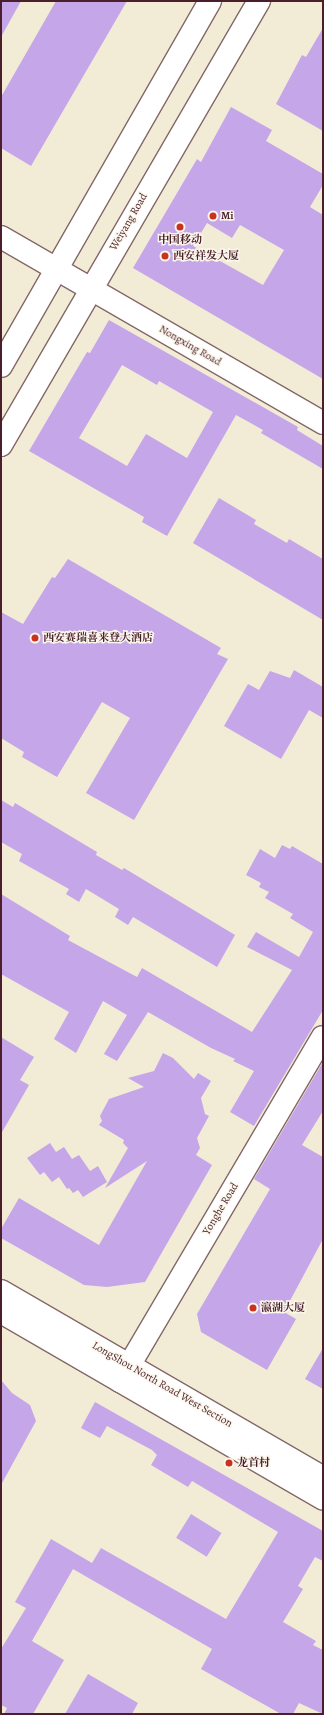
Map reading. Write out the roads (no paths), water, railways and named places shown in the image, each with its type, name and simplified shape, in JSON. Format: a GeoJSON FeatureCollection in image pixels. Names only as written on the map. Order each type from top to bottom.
{"type":"FeatureCollection","features":[{"type":"Feature","properties":{"kind":"street"},"geometry":{"type":"LineString","coordinates":[[1,366],[58,269],[210,1]]}},
{"type":"Feature","properties":{"kind":"street","name":"Weiyang Road"},"geometry":{"type":"LineString","coordinates":[[1,445],[90,288],[259,1]]}},
{"type":"Feature","properties":{"kind":"street","name":"Nongxing Road"},"geometry":{"type":"LineString","coordinates":[[1,237],[323,423]]}},
{"type":"Feature","properties":{"kind":"street","name":"Yonghe Road"},"geometry":{"type":"LineString","coordinates":[[124,1373],[323,1037]]}},
{"type":"Feature","properties":{"kind":"street","name":"LongShou North Road West Section"},"geometry":{"type":"LineString","coordinates":[[1,1291],[124,1373],[323,1499]]}},
{"type":"Feature","properties":{"kind":"street","name":"LongShou North Road West Section"},"geometry":{"type":"LineString","coordinates":[[1,1312],[124,1373],[323,1478]]}},
{"type":"Feature","properties":{"kind":"place","name":"Mi"},"geometry":{"type":"Point","coordinates":[213,216]}},
{"type":"Feature","properties":{"kind":"place","name":"中国移动"},"geometry":{"type":"Point","coordinates":[180,227]}},
{"type":"Feature","properties":{"kind":"place","name":"西安祥发大厦"},"geometry":{"type":"Point","coordinates":[165,256]}},
{"type":"Feature","properties":{"kind":"place","name":"西安赛瑞喜来登大酒店"},"geometry":{"type":"Point","coordinates":[35,638]}},
{"type":"Feature","properties":{"kind":"place","name":"瀛湖大厦"},"geometry":{"type":"Point","coordinates":[253,1308]}},
{"type":"Feature","properties":{"kind":"place","name":"龙首村"},"geometry":{"type":"Point","coordinates":[229,1463]}}]}
